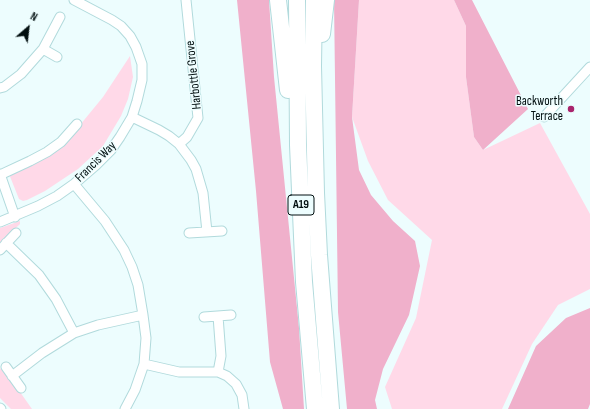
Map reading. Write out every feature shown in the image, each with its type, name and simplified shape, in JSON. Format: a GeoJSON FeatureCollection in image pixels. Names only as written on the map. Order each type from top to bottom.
{"type":"FeatureCollection","features":[{"type":"Feature","properties":{"kind":"highway"},"geometry":{"type":"LineString","coordinates":[[278,0],[289,92],[298,145]]}},
{"type":"Feature","properties":{"kind":"highway","name":"A19"},"geometry":{"type":"LineString","coordinates":[[297,0],[298,145],[304,282],[315,409]]}},
{"type":"Feature","properties":{"kind":"highway","name":"A19"},"geometry":{"type":"LineString","coordinates":[[314,0],[313,66],[316,193],[330,409]]}},
{"type":"Feature","properties":{"kind":"highway"},"geometry":{"type":"LineString","coordinates":[[313,66],[323,31],[326,0]]}},
{"type":"Feature","properties":{"kind":"street","name":"Francis Way"},"geometry":{"type":"LineString","coordinates":[[0,222],[15,217],[57,196],[96,165],[111,150],[120,137],[132,117],[138,101],[142,80],[142,64],[130,36],[121,26],[112,20],[74,0]]}},
{"type":"Feature","properties":{"kind":"street","name":"Harbottle Grove"},"geometry":{"type":"LineString","coordinates":[[179,144],[187,137],[198,118],[186,0]]}},
{"type":"Feature","properties":{"kind":"street"},"geometry":{"type":"LineString","coordinates":[[0,88],[4,87],[21,74],[43,49],[60,17]]}},
{"type":"Feature","properties":{"kind":"street"},"geometry":{"type":"LineString","coordinates":[[43,49],[57,57]]}},
{"type":"Feature","properties":{"kind":"street"},"geometry":{"type":"LineString","coordinates":[[544,117],[589,71]]}},
{"type":"Feature","properties":{"kind":"street"},"geometry":{"type":"LineString","coordinates":[[132,117],[169,136],[179,144],[191,160],[200,179],[204,193],[207,232]]}},
{"type":"Feature","properties":{"kind":"street"},"geometry":{"type":"LineString","coordinates":[[15,217],[0,174],[30,162],[47,152],[61,142],[77,124]]}},
{"type":"Feature","properties":{"kind":"street"},"geometry":{"type":"LineString","coordinates":[[74,184],[105,221],[124,250],[138,285],[146,338],[144,364],[135,390],[125,409]]}},
{"type":"Feature","properties":{"kind":"street"},"geometry":{"type":"LineString","coordinates":[[189,233],[222,231]]}},
{"type":"Feature","properties":{"kind":"street"},"geometry":{"type":"LineString","coordinates":[[16,233],[3,247],[39,275],[56,299],[74,333]]}},
{"type":"Feature","properties":{"kind":"street"},"geometry":{"type":"LineString","coordinates":[[12,376],[42,353],[74,333],[98,325],[143,315]]}},
{"type":"Feature","properties":{"kind":"street"},"geometry":{"type":"LineString","coordinates":[[204,317],[231,315]]}},
{"type":"Feature","properties":{"kind":"street"},"geometry":{"type":"LineString","coordinates":[[218,316],[221,356],[218,372]]}},
{"type":"Feature","properties":{"kind":"street"},"geometry":{"type":"LineString","coordinates":[[144,364],[179,372],[218,372],[227,376],[236,384],[242,395],[244,409]]}},
{"type":"Feature","properties":{"kind":"street"},"geometry":{"type":"LineString","coordinates":[[6,367],[21,388]]}},
{"type":"Feature","properties":{"kind":"shaded area"},"geometry":{"type":"Polygon","coordinates":[[[237,0],[269,0],[274,77],[299,328],[304,409],[283,409],[270,362],[256,191],[237,0]]]}},
{"type":"Feature","properties":{"kind":"shaded area"},"geometry":{"type":"Polygon","coordinates":[[[334,0],[359,0],[352,117],[359,170],[371,195],[393,221],[415,241],[420,266],[409,315],[383,369],[375,400],[377,409],[347,409],[338,312],[334,0]]]}},
{"type":"Feature","properties":{"kind":"shaded area"},"geometry":{"type":"Polygon","coordinates":[[[359,0],[454,0],[466,26],[466,77],[474,137],[483,150],[540,123],[590,214],[590,289],[558,305],[532,344],[502,409],[392,409],[385,387],[416,318],[432,240],[388,200],[368,161],[352,117],[359,0]]]}},
{"type":"Feature","properties":{"kind":"shaded area"},"geometry":{"type":"Polygon","coordinates":[[[454,0],[472,0],[528,109],[483,150],[474,137],[466,77],[466,26],[454,0]]]}},
{"type":"Feature","properties":{"kind":"shaded area"},"geometry":{"type":"Polygon","coordinates":[[[130,56],[133,77],[128,99],[121,116],[103,146],[78,169],[45,191],[27,200],[23,201],[19,199],[9,174],[80,125],[103,97],[130,56]]]}},
{"type":"Feature","properties":{"kind":"shaded area"},"geometry":{"type":"Polygon","coordinates":[[[20,221],[20,224],[0,243],[0,228],[20,221]]]}},
{"type":"Feature","properties":{"kind":"shaded area"},"geometry":{"type":"Polygon","coordinates":[[[590,308],[590,404],[588,409],[508,409],[536,346],[566,318],[590,308]]]}},
{"type":"Feature","properties":{"kind":"shaded area"},"geometry":{"type":"Polygon","coordinates":[[[0,368],[32,409],[11,409],[0,398],[0,368]]]}},
{"type":"Feature","properties":{"kind":"place","name":"Backworth Terrace"},"geometry":{"type":"Point","coordinates":[571,109]}}]}
